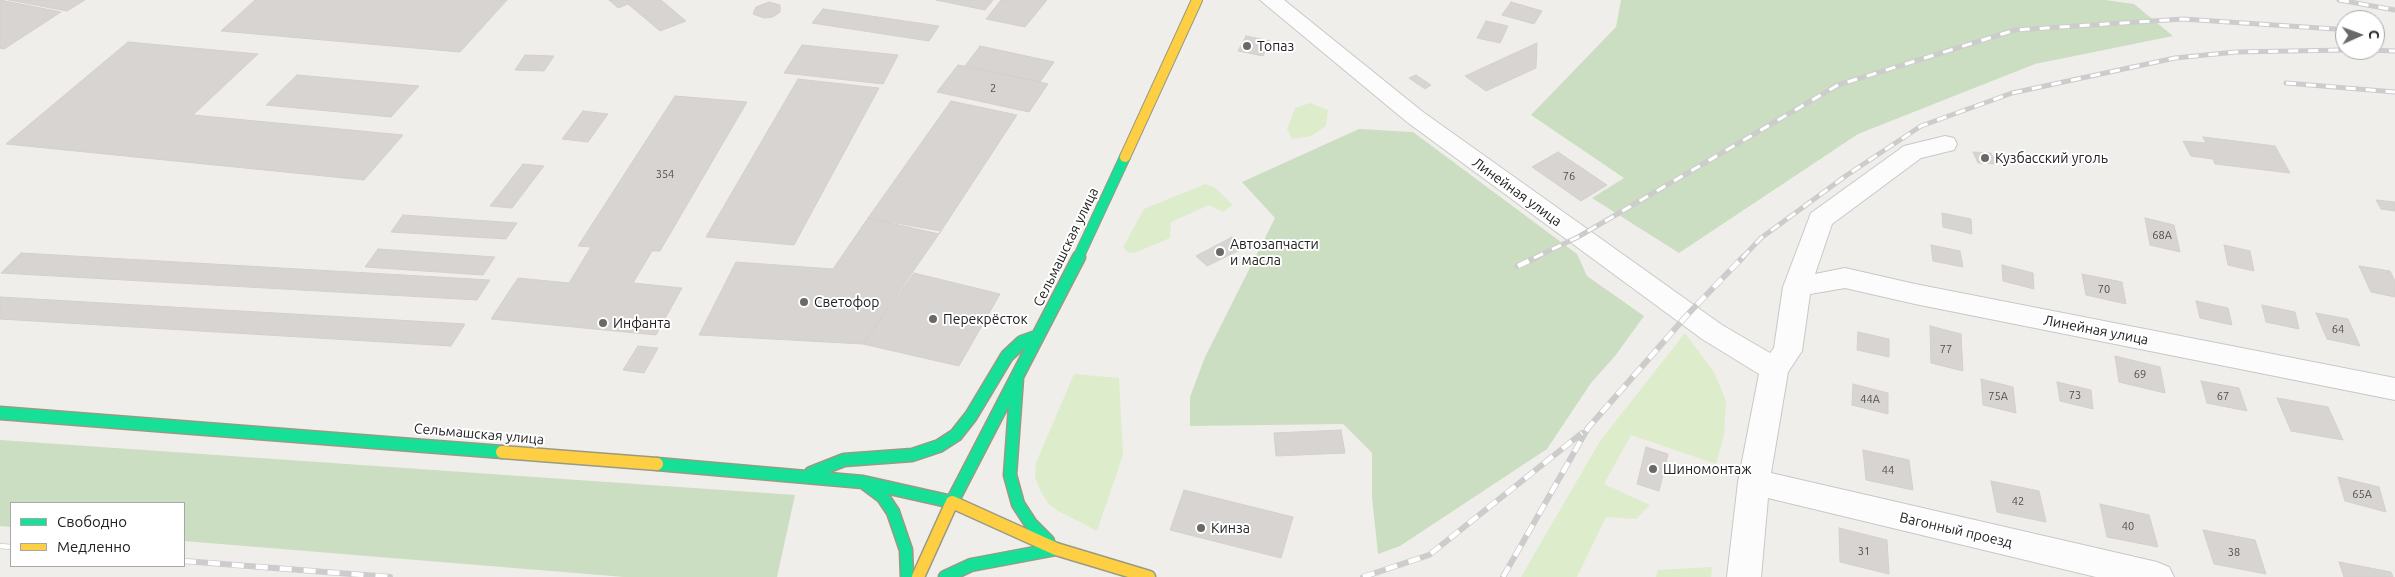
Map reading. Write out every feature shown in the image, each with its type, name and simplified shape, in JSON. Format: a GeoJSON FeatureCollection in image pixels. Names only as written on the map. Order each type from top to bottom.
{"type":"FeatureCollection","features":[{"type":"Feature","properties":{"kind":"main road","name":"Сельмашская улица"},"geometry":{"type":"LineString","coordinates":[[918,577],[952,502],[1068,283],[1198,0]]}},
{"type":"Feature","properties":{"kind":"main road"},"geometry":{"type":"LineString","coordinates":[[806,476],[818,469],[844,460],[912,455],[939,446],[956,436],[971,416],[1007,356],[1022,342],[1040,335]]}},
{"type":"Feature","properties":{"kind":"main road"},"geometry":{"type":"LineString","coordinates":[[1017,378],[1011,438],[1010,475],[1013,490],[1018,504],[1031,524],[1056,550]]}},
{"type":"Feature","properties":{"kind":"main road","name":"Сельмашская улица"},"geometry":{"type":"LineString","coordinates":[[0,413],[806,476],[863,482],[952,502]]}},
{"type":"Feature","properties":{"kind":"main road"},"geometry":{"type":"LineString","coordinates":[[863,482],[883,497],[892,512],[902,534],[906,550],[907,577]]}},
{"type":"Feature","properties":{"kind":"main road"},"geometry":{"type":"LineString","coordinates":[[952,502],[1056,550],[1149,577]]}},
{"type":"Feature","properties":{"kind":"main road"},"geometry":{"type":"LineString","coordinates":[[945,577],[971,565],[994,559],[1056,550]]}},
{"type":"Feature","properties":{"kind":"street","name":"Линейная улица"},"geometry":{"type":"LineString","coordinates":[[1271,0],[1415,117],[1578,237],[1712,332],[1774,370]]}},
{"type":"Feature","properties":{"kind":"street"},"geometry":{"type":"LineString","coordinates":[[1744,577],[1754,482],[1774,370],[1788,351],[1798,287],[1820,219],[1913,152],[1945,144]]}},
{"type":"Feature","properties":{"kind":"street","name":"Линейная улица"},"geometry":{"type":"LineString","coordinates":[[1798,287],[1845,278],[1924,296],[2395,388]]}},
{"type":"Feature","properties":{"kind":"street","name":"Вагонный проезд"},"geometry":{"type":"LineString","coordinates":[[1754,482],[2157,577]]}},
{"type":"Feature","properties":{"kind":"green space"},"geometry":{"type":"Polygon","coordinates":[[[1621,0],[2105,0],[2134,4],[2173,36],[2035,64],[1858,134],[1679,253],[1592,198],[1624,178],[1531,115],[1616,27],[1621,0]]]}},
{"type":"Feature","properties":{"kind":"green space"},"geometry":{"type":"Polygon","coordinates":[[[1310,103],[1328,110],[1326,126],[1311,136],[1292,139],[1287,129],[1295,108],[1310,103]]]}},
{"type":"Feature","properties":{"kind":"green space"},"geometry":{"type":"Polygon","coordinates":[[[1359,129],[1413,132],[1577,254],[1587,276],[1644,316],[1615,356],[1591,383],[1547,449],[1400,546],[1378,554],[1372,497],[1372,453],[1343,424],[1190,426],[1190,397],[1205,357],[1275,218],[1242,182],[1359,129]]]}},
{"type":"Feature","properties":{"kind":"green space"},"geometry":{"type":"Polygon","coordinates":[[[1205,184],[1214,187],[1233,205],[1223,212],[1209,205],[1171,222],[1170,238],[1134,253],[1127,252],[1123,247],[1144,209],[1205,184]]]}},
{"type":"Feature","properties":{"kind":"green space"},"geometry":{"type":"Polygon","coordinates":[[[1685,333],[1714,372],[1726,401],[1724,435],[1716,464],[1631,435],[1604,484],[1650,505],[1636,519],[1606,517],[1577,577],[1521,577],[1600,441],[1685,333]]]}},
{"type":"Feature","properties":{"kind":"green space"},"geometry":{"type":"Polygon","coordinates":[[[1074,374],[1119,378],[1123,455],[1097,531],[1058,511],[1048,503],[1035,477],[1036,463],[1074,374]]]}},
{"type":"Feature","properties":{"kind":"green space"},"geometry":{"type":"Polygon","coordinates":[[[0,440],[795,495],[777,577],[624,577],[185,541],[185,502],[10,502],[10,527],[0,526],[0,440]]]}},
{"type":"Feature","properties":{"kind":"green space"},"geometry":{"type":"Polygon","coordinates":[[[1712,567],[1711,577],[1656,577],[1658,570],[1712,567]]]}},
{"type":"Feature","properties":{"kind":"building"},"geometry":{"type":"Polygon","coordinates":[[[0,0],[61,12],[4,49],[0,48],[0,0]]]}},
{"type":"Feature","properties":{"kind":"building"},"geometry":{"type":"Polygon","coordinates":[[[9,0],[85,0],[67,11],[9,0]]]}},
{"type":"Feature","properties":{"kind":"building"},"geometry":{"type":"Polygon","coordinates":[[[255,0],[507,0],[460,52],[221,31],[255,0]]]}},
{"type":"Feature","properties":{"kind":"building"},"geometry":{"type":"Polygon","coordinates":[[[609,0],[661,0],[686,21],[660,31],[628,4],[618,8],[609,0]]]}},
{"type":"Feature","properties":{"kind":"building"},"geometry":{"type":"Polygon","coordinates":[[[936,0],[993,0],[985,10],[936,0]]]}},
{"type":"Feature","properties":{"kind":"building"},"geometry":{"type":"Polygon","coordinates":[[[1001,0],[1047,0],[1025,27],[986,19],[1001,0]]]}},
{"type":"Feature","properties":{"kind":"building"},"geometry":{"type":"Polygon","coordinates":[[[769,2],[780,5],[780,12],[773,17],[764,18],[753,14],[756,7],[769,2]]]}},
{"type":"Feature","properties":{"kind":"building"},"geometry":{"type":"Polygon","coordinates":[[[1511,2],[1542,11],[1534,24],[1502,15],[1511,2]]]}},
{"type":"Feature","properties":{"kind":"building"},"geometry":{"type":"Polygon","coordinates":[[[823,9],[939,26],[929,41],[812,23],[823,9]]]}},
{"type":"Feature","properties":{"kind":"building"},"geometry":{"type":"Polygon","coordinates":[[[1486,21],[1508,26],[1500,43],[1477,38],[1486,21]]]}},
{"type":"Feature","properties":{"kind":"building"},"geometry":{"type":"Polygon","coordinates":[[[1246,36],[1270,41],[1263,56],[1238,51],[1246,36]]]}},
{"type":"Feature","properties":{"kind":"building"},"geometry":{"type":"Polygon","coordinates":[[[128,42],[258,54],[193,115],[403,135],[364,180],[6,144],[128,42]]]}},
{"type":"Feature","properties":{"kind":"building"},"geometry":{"type":"Polygon","coordinates":[[[1537,43],[1536,68],[1486,91],[1465,76],[1537,43]]]}},
{"type":"Feature","properties":{"kind":"building"},"geometry":{"type":"Polygon","coordinates":[[[802,45],[898,55],[883,84],[784,73],[802,45]]]}},
{"type":"Feature","properties":{"kind":"building"},"geometry":{"type":"Polygon","coordinates":[[[980,46],[1054,62],[1040,82],[965,66],[980,46]]]}},
{"type":"Feature","properties":{"kind":"building"},"geometry":{"type":"Polygon","coordinates":[[[525,55],[554,56],[544,71],[515,70],[525,55]]]}},
{"type":"Feature","properties":{"kind":"building"},"geometry":{"type":"Polygon","coordinates":[[[958,65],[1048,84],[1029,112],[937,92],[958,65]]]}},
{"type":"Feature","properties":{"kind":"building"},"geometry":{"type":"Polygon","coordinates":[[[297,75],[419,86],[391,117],[266,105],[297,75]]]}},
{"type":"Feature","properties":{"kind":"building"},"geometry":{"type":"Polygon","coordinates":[[[1416,75],[1431,85],[1425,89],[1409,78],[1416,75]]]}},
{"type":"Feature","properties":{"kind":"building"},"geometry":{"type":"Polygon","coordinates":[[[798,79],[879,88],[794,245],[706,237],[798,79]]]}},
{"type":"Feature","properties":{"kind":"building"},"geometry":{"type":"Polygon","coordinates":[[[675,96],[747,102],[660,251],[652,251],[633,283],[682,288],[656,335],[491,319],[518,278],[569,283],[591,247],[578,246],[675,96]]]}},
{"type":"Feature","properties":{"kind":"building"},"geometry":{"type":"Polygon","coordinates":[[[951,101],[1017,115],[939,234],[868,218],[951,101]]]}},
{"type":"Feature","properties":{"kind":"building"},"geometry":{"type":"Polygon","coordinates":[[[583,111],[608,114],[588,142],[562,139],[583,111]]]}},
{"type":"Feature","properties":{"kind":"building"},"geometry":{"type":"Polygon","coordinates":[[[2203,137],[2275,146],[2290,173],[2215,164],[2213,159],[2191,156],[2183,141],[2206,143],[2203,137]]]}},
{"type":"Feature","properties":{"kind":"building"},"geometry":{"type":"Polygon","coordinates":[[[1558,152],[1607,185],[1581,201],[1532,167],[1558,152]]]}},
{"type":"Feature","properties":{"kind":"building","name":"Кузбасский уголь"},"geometry":{"type":"Polygon","coordinates":[[[1973,152],[1991,153],[1997,164],[1978,163],[1973,152]]]}},
{"type":"Feature","properties":{"kind":"building"},"geometry":{"type":"Polygon","coordinates":[[[523,164],[544,166],[512,208],[490,206],[523,164]]]}},
{"type":"Feature","properties":{"kind":"building"},"geometry":{"type":"Polygon","coordinates":[[[2376,200],[2395,202],[2395,211],[2381,209],[2376,200]]]}},
{"type":"Feature","properties":{"kind":"building"},"geometry":{"type":"Polygon","coordinates":[[[1942,213],[1971,219],[1972,234],[1943,227],[1942,213]]]}},
{"type":"Feature","properties":{"kind":"building"},"geometry":{"type":"Polygon","coordinates":[[[403,215],[517,223],[506,239],[391,232],[403,215]]]}},
{"type":"Feature","properties":{"kind":"building","name":"Светофор"},"geometry":{"type":"Polygon","coordinates":[[[868,218],[941,231],[863,344],[699,335],[736,262],[833,269],[868,218]]]}},
{"type":"Feature","properties":{"kind":"building"},"geometry":{"type":"Polygon","coordinates":[[[2145,218],[2174,225],[2180,252],[2150,245],[2145,218]]]}},
{"type":"Feature","properties":{"kind":"building","name":"Автозапчасти и масла"},"geometry":{"type":"Polygon","coordinates":[[[1232,237],[1244,248],[1207,266],[1196,256],[1232,237]]]}},
{"type":"Feature","properties":{"kind":"building"},"geometry":{"type":"Polygon","coordinates":[[[1931,245],[1960,251],[1963,267],[1933,261],[1931,245]]]}},
{"type":"Feature","properties":{"kind":"building"},"geometry":{"type":"Polygon","coordinates":[[[2224,245],[2250,251],[2254,271],[2228,265],[2224,245]]]}},
{"type":"Feature","properties":{"kind":"building"},"geometry":{"type":"Polygon","coordinates":[[[378,249],[495,257],[483,275],[365,267],[378,249]]]}},
{"type":"Feature","properties":{"kind":"building"},"geometry":{"type":"Polygon","coordinates":[[[21,253],[490,280],[477,300],[1,273],[21,253]]]}},
{"type":"Feature","properties":{"kind":"building"},"geometry":{"type":"Polygon","coordinates":[[[2002,265],[2033,273],[2034,289],[2003,281],[2002,265]]]}},
{"type":"Feature","properties":{"kind":"building"},"geometry":{"type":"Polygon","coordinates":[[[2359,266],[2390,271],[2395,281],[2395,297],[2371,292],[2359,266]]]}},
{"type":"Feature","properties":{"kind":"building","name":"Перекрёсток"},"geometry":{"type":"Polygon","coordinates":[[[914,273],[1000,294],[959,366],[863,344],[914,273]]]}},
{"type":"Feature","properties":{"kind":"building"},"geometry":{"type":"Polygon","coordinates":[[[2082,274],[2122,282],[2126,304],[2086,295],[2082,274]]]}},
{"type":"Feature","properties":{"kind":"building"},"geometry":{"type":"Polygon","coordinates":[[[0,297],[465,324],[451,346],[0,319],[0,297]]]}},
{"type":"Feature","properties":{"kind":"building"},"geometry":{"type":"Polygon","coordinates":[[[2196,301],[2228,308],[2232,325],[2200,318],[2196,301]]]}},
{"type":"Feature","properties":{"kind":"building"},"geometry":{"type":"Polygon","coordinates":[[[2262,305],[2295,312],[2299,329],[2266,322],[2262,305]]]}},
{"type":"Feature","properties":{"kind":"building"},"geometry":{"type":"Polygon","coordinates":[[[2316,313],[2348,319],[2360,346],[2327,339],[2316,313]]]}},
{"type":"Feature","properties":{"kind":"building"},"geometry":{"type":"Polygon","coordinates":[[[1930,326],[1961,334],[1963,371],[1931,363],[1930,326]]]}},
{"type":"Feature","properties":{"kind":"building"},"geometry":{"type":"Polygon","coordinates":[[[1858,332],[1889,339],[1889,357],[1857,350],[1858,332]]]}},
{"type":"Feature","properties":{"kind":"building"},"geometry":{"type":"Polygon","coordinates":[[[638,346],[658,348],[644,373],[623,370],[638,346]]]}},
{"type":"Feature","properties":{"kind":"building"},"geometry":{"type":"Polygon","coordinates":[[[2115,356],[2160,367],[2165,393],[2119,382],[2115,356]]]}},
{"type":"Feature","properties":{"kind":"building"},"geometry":{"type":"Polygon","coordinates":[[[1981,379],[2013,387],[2016,413],[1983,405],[1981,379]]]}},
{"type":"Feature","properties":{"kind":"building"},"geometry":{"type":"Polygon","coordinates":[[[2201,381],[2239,388],[2247,411],[2207,403],[2201,381]]]}},
{"type":"Feature","properties":{"kind":"building"},"geometry":{"type":"Polygon","coordinates":[[[2057,382],[2091,390],[2093,409],[2060,401],[2057,382]]]}},
{"type":"Feature","properties":{"kind":"building"},"geometry":{"type":"Polygon","coordinates":[[[1853,384],[1888,393],[1888,414],[1852,405],[1853,384]]]}},
{"type":"Feature","properties":{"kind":"building"},"geometry":{"type":"Polygon","coordinates":[[[2277,398],[2328,407],[2343,440],[2291,431],[2277,398]]]}},
{"type":"Feature","properties":{"kind":"building"},"geometry":{"type":"Polygon","coordinates":[[[1341,430],[1345,453],[1276,456],[1274,433],[1341,430]]]}},
{"type":"Feature","properties":{"kind":"building","name":"Шиномонтаж"},"geometry":{"type":"Polygon","coordinates":[[[1646,447],[1668,454],[1659,491],[1637,484],[1646,447]]]}},
{"type":"Feature","properties":{"kind":"building"},"geometry":{"type":"Polygon","coordinates":[[[1863,450],[1909,460],[1913,490],[1866,480],[1863,450]]]}},
{"type":"Feature","properties":{"kind":"building"},"geometry":{"type":"Polygon","coordinates":[[[2338,477],[2379,487],[2386,512],[2345,501],[2338,477]]]}},
{"type":"Feature","properties":{"kind":"building"},"geometry":{"type":"Polygon","coordinates":[[[1991,481],[2039,491],[2046,522],[1997,512],[1991,481]]]}},
{"type":"Feature","properties":{"kind":"building"},"geometry":{"type":"Polygon","coordinates":[[[1184,490],[1293,517],[1281,558],[1170,530],[1184,490]]]}},
{"type":"Feature","properties":{"kind":"building"},"geometry":{"type":"Polygon","coordinates":[[[2100,504],[2149,515],[2158,547],[2107,537],[2100,504]]]}},
{"type":"Feature","properties":{"kind":"building"},"geometry":{"type":"Polygon","coordinates":[[[1839,528],[1887,540],[1889,574],[1840,562],[1839,528]]]}},
{"type":"Feature","properties":{"kind":"building"},"geometry":{"type":"Polygon","coordinates":[[[2203,530],[2255,540],[2266,574],[2214,564],[2203,530]]]}},
{"type":"Feature","properties":{"kind":"building"},"geometry":{"type":"Polygon","coordinates":[[[2339,562],[2391,572],[2393,577],[2344,577],[2339,562]]]}},
{"type":"Feature","properties":{"kind":"railway"},"geometry":{"type":"LineString","coordinates":[[2339,0],[2395,10]]}},
{"type":"Feature","properties":{"kind":"railway"},"geometry":{"type":"LineString","coordinates":[[1534,258],[1578,237],[1838,85],[2015,30],[2183,19],[2335,29]]}},
{"type":"Feature","properties":{"kind":"railway"},"geometry":{"type":"LineString","coordinates":[[1742,258],[1761,238],[1847,175],[1921,126],[2012,93],[2175,58],[2236,52],[2335,50]]}},
{"type":"Feature","properties":{"kind":"railway"},"geometry":{"type":"LineString","coordinates":[[2385,51],[2395,51]]}},
{"type":"Feature","properties":{"kind":"railway"},"geometry":{"type":"LineString","coordinates":[[2286,83],[2395,92]]}},
{"type":"Feature","properties":{"kind":"railway"},"geometry":{"type":"LineString","coordinates":[[1518,266],[1537,257]]}},
{"type":"Feature","properties":{"kind":"railway"},"geometry":{"type":"LineString","coordinates":[[1503,577],[1588,428],[1688,314],[1743,257]]}},
{"type":"Feature","properties":{"kind":"railway"},"geometry":{"type":"LineString","coordinates":[[1363,577],[1429,555],[1582,433]]}},
{"type":"Feature","properties":{"kind":"railway"},"geometry":{"type":"LineString","coordinates":[[0,546],[10,547]]}},
{"type":"Feature","properties":{"kind":"railway"},"geometry":{"type":"LineString","coordinates":[[185,561],[390,577]]}},
{"type":"Feature","properties":{"kind":"traffic: fast"},"geometry":{"type":"LineString","coordinates":[[657,464],[863,482],[952,502],[1067,283],[1125,157]]}},
{"type":"Feature","properties":{"kind":"traffic: fast"},"geometry":{"type":"LineString","coordinates":[[811,473],[844,460],[912,455],[939,446],[956,435],[971,416],[1007,356],[1022,342],[1036,337]]}},
{"type":"Feature","properties":{"kind":"traffic: fast"},"geometry":{"type":"LineString","coordinates":[[1017,378],[1010,475],[1018,504],[1031,524],[1048,541]]}},
{"type":"Feature","properties":{"kind":"traffic: fast"},"geometry":{"type":"LineString","coordinates":[[0,413],[502,452]]}},
{"type":"Feature","properties":{"kind":"traffic: fast"},"geometry":{"type":"LineString","coordinates":[[863,482],[883,497],[893,512],[906,550],[907,577]]}},
{"type":"Feature","properties":{"kind":"traffic: fast"},"geometry":{"type":"LineString","coordinates":[[945,577],[971,565],[1056,549]]}},
{"type":"Feature","properties":{"kind":"traffic: slow"},"geometry":{"type":"LineString","coordinates":[[1125,157],[1197,0]]}},
{"type":"Feature","properties":{"kind":"traffic: slow"},"geometry":{"type":"LineString","coordinates":[[502,452],[657,464]]}},
{"type":"Feature","properties":{"kind":"traffic: slow"},"geometry":{"type":"LineString","coordinates":[[918,577],[952,502],[1056,549],[1149,577]]}},
{"type":"Feature","properties":{"kind":"place","name":"Топаз"},"geometry":{"type":"Point","coordinates":[1247,46]}},
{"type":"Feature","properties":{"kind":"place","name":"Кузбасский уголь"},"geometry":{"type":"Point","coordinates":[1985,158]}},
{"type":"Feature","properties":{"kind":"place","name":"Автозапчасти и масла"},"geometry":{"type":"Point","coordinates":[1220,252]}},
{"type":"Feature","properties":{"kind":"place","name":"Светофор"},"geometry":{"type":"Point","coordinates":[804,302]}},
{"type":"Feature","properties":{"kind":"place","name":"Перекрёсток"},"geometry":{"type":"Point","coordinates":[933,319]}},
{"type":"Feature","properties":{"kind":"place","name":"Инфанта"},"geometry":{"type":"Point","coordinates":[603,323]}},
{"type":"Feature","properties":{"kind":"place","name":"Шиномонтаж"},"geometry":{"type":"Point","coordinates":[1653,469]}},
{"type":"Feature","properties":{"kind":"place","name":"Кинза"},"geometry":{"type":"Point","coordinates":[1201,528]}}]}
